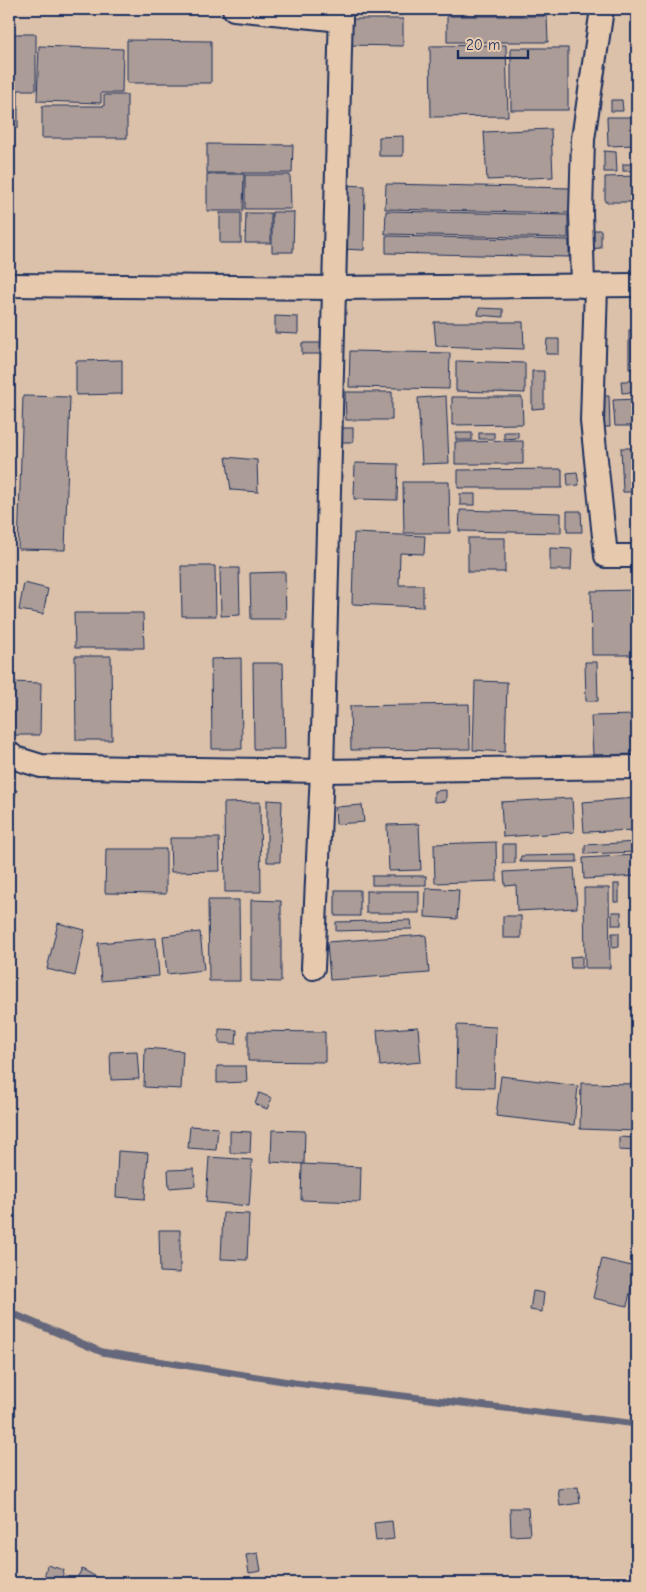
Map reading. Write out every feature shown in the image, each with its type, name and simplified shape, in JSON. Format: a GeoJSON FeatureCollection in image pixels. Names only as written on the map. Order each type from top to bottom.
{"type":"FeatureCollection","features":[{"type":"Feature","properties":{"kind":"street"},"geometry":{"type":"LineString","coordinates":[[234,9],[341,15],[322,771],[313,968]]}},
{"type":"Feature","properties":{"kind":"street"},"geometry":{"type":"LineString","coordinates":[[602,9],[583,139],[581,212],[589,286],[592,421],[606,556],[637,556]]}},
{"type":"Feature","properties":{"kind":"street"},"geometry":{"type":"LineString","coordinates":[[9,285],[335,288],[637,285]]}},
{"type":"Feature","properties":{"kind":"street"},"geometry":{"type":"LineString","coordinates":[[9,752],[15,758],[41,766],[322,771],[637,767]]}},
{"type":"Feature","properties":{"kind":"building"},"geometry":{"type":"Polygon","coordinates":[[[354,9],[402,9],[402,15],[354,15],[354,9]]]}},
{"type":"Feature","properties":{"kind":"building"},"geometry":{"type":"Polygon","coordinates":[[[549,9],[549,10],[453,10],[549,9]]]}},
{"type":"Feature","properties":{"kind":"building"},"geometry":{"type":"Polygon","coordinates":[[[447,16],[547,16],[548,42],[447,42],[447,16]]]}},
{"type":"Feature","properties":{"kind":"building"},"geometry":{"type":"Polygon","coordinates":[[[346,19],[403,19],[403,46],[346,45],[346,19]]]}},
{"type":"Feature","properties":{"kind":"building"},"geometry":{"type":"Polygon","coordinates":[[[9,34],[36,34],[36,90],[18,90],[18,128],[9,128],[9,34]]]}},
{"type":"Feature","properties":{"kind":"building"},"geometry":{"type":"Polygon","coordinates":[[[127,40],[211,41],[211,83],[127,83],[127,40]]]}},
{"type":"Feature","properties":{"kind":"building"},"geometry":{"type":"Polygon","coordinates":[[[506,45],[508,116],[431,117],[430,46],[506,45]]]}},
{"type":"Feature","properties":{"kind":"building"},"geometry":{"type":"Polygon","coordinates":[[[39,46],[123,49],[122,93],[101,93],[101,103],[37,101],[39,46]]]}},
{"type":"Feature","properties":{"kind":"building"},"geometry":{"type":"Polygon","coordinates":[[[511,48],[568,48],[568,110],[511,110],[511,48]]]}},
{"type":"Feature","properties":{"kind":"building"},"geometry":{"type":"Polygon","coordinates":[[[104,95],[127,95],[127,138],[42,138],[42,106],[104,106],[104,95]]]}},
{"type":"Feature","properties":{"kind":"building"},"geometry":{"type":"Polygon","coordinates":[[[611,100],[622,100],[623,111],[611,111],[611,100]]]}},
{"type":"Feature","properties":{"kind":"building"},"geometry":{"type":"Polygon","coordinates":[[[607,117],[637,117],[637,145],[608,146],[607,117]]]}},
{"type":"Feature","properties":{"kind":"building"},"geometry":{"type":"Polygon","coordinates":[[[551,129],[553,177],[487,180],[484,132],[551,129]]]}},
{"type":"Feature","properties":{"kind":"building"},"geometry":{"type":"Polygon","coordinates":[[[403,136],[403,156],[379,156],[379,137],[403,136]]]}},
{"type":"Feature","properties":{"kind":"building"},"geometry":{"type":"Polygon","coordinates":[[[207,144],[293,145],[292,173],[207,173],[207,144]]]}},
{"type":"Feature","properties":{"kind":"building"},"geometry":{"type":"Polygon","coordinates":[[[604,151],[616,152],[617,172],[604,172],[604,151]]]}},
{"type":"Feature","properties":{"kind":"building"},"geometry":{"type":"Polygon","coordinates":[[[623,164],[637,164],[637,171],[623,171],[623,164]]]}},
{"type":"Feature","properties":{"kind":"building"},"geometry":{"type":"Polygon","coordinates":[[[207,174],[244,174],[243,211],[207,211],[207,174]]]}},
{"type":"Feature","properties":{"kind":"building"},"geometry":{"type":"Polygon","coordinates":[[[245,175],[290,175],[291,209],[245,209],[245,175]]]}},
{"type":"Feature","properties":{"kind":"building"},"geometry":{"type":"Polygon","coordinates":[[[637,176],[637,202],[605,202],[605,177],[637,176]]]}},
{"type":"Feature","properties":{"kind":"building"},"geometry":{"type":"Polygon","coordinates":[[[386,184],[570,188],[569,213],[385,209],[386,184]]]}},
{"type":"Feature","properties":{"kind":"building"},"geometry":{"type":"Polygon","coordinates":[[[343,185],[365,186],[364,250],[341,249],[343,185]]]}},
{"type":"Feature","properties":{"kind":"building"},"geometry":{"type":"Polygon","coordinates":[[[386,211],[568,215],[568,238],[385,234],[386,211]]]}},
{"type":"Feature","properties":{"kind":"building"},"geometry":{"type":"Polygon","coordinates":[[[272,212],[294,212],[293,252],[272,252],[272,212]]]}},
{"type":"Feature","properties":{"kind":"building"},"geometry":{"type":"Polygon","coordinates":[[[220,213],[241,213],[241,243],[220,243],[220,213]]]}},
{"type":"Feature","properties":{"kind":"building"},"geometry":{"type":"Polygon","coordinates":[[[246,213],[271,213],[271,243],[245,243],[246,213]]]}},
{"type":"Feature","properties":{"kind":"building"},"geometry":{"type":"Polygon","coordinates":[[[587,230],[601,230],[601,248],[587,249],[587,230]]]}},
{"type":"Feature","properties":{"kind":"building"},"geometry":{"type":"Polygon","coordinates":[[[386,236],[569,240],[569,257],[386,253],[386,236]]]}},
{"type":"Feature","properties":{"kind":"building"},"geometry":{"type":"Polygon","coordinates":[[[479,308],[503,309],[503,317],[478,315],[479,308]]]}},
{"type":"Feature","properties":{"kind":"building"},"geometry":{"type":"Polygon","coordinates":[[[275,316],[298,317],[298,334],[275,333],[275,316]]]}},
{"type":"Feature","properties":{"kind":"building"},"geometry":{"type":"Polygon","coordinates":[[[434,322],[523,322],[524,349],[436,346],[434,322]]]}},
{"type":"Feature","properties":{"kind":"building"},"geometry":{"type":"Polygon","coordinates":[[[629,330],[637,330],[637,369],[629,369],[629,330]]]}},
{"type":"Feature","properties":{"kind":"building"},"geometry":{"type":"Polygon","coordinates":[[[547,339],[559,339],[559,354],[546,354],[547,339]]]}},
{"type":"Feature","properties":{"kind":"building"},"geometry":{"type":"Polygon","coordinates":[[[302,343],[323,343],[323,354],[302,354],[302,343]]]}},
{"type":"Feature","properties":{"kind":"building"},"geometry":{"type":"Polygon","coordinates":[[[350,351],[450,353],[449,389],[349,387],[350,351]]]}},
{"type":"Feature","properties":{"kind":"building"},"geometry":{"type":"Polygon","coordinates":[[[122,360],[122,394],[76,395],[76,361],[122,360]]]}},
{"type":"Feature","properties":{"kind":"building"},"geometry":{"type":"Polygon","coordinates":[[[456,361],[525,363],[525,393],[456,391],[456,361]]]}},
{"type":"Feature","properties":{"kind":"building"},"geometry":{"type":"Polygon","coordinates":[[[532,371],[544,371],[544,408],[532,409],[532,371]]]}},
{"type":"Feature","properties":{"kind":"building"},"geometry":{"type":"Polygon","coordinates":[[[621,381],[637,381],[637,392],[622,393],[621,381]]]}},
{"type":"Feature","properties":{"kind":"building"},"geometry":{"type":"Polygon","coordinates":[[[345,392],[392,392],[392,420],[346,420],[345,392]]]}},
{"type":"Feature","properties":{"kind":"building"},"geometry":{"type":"Polygon","coordinates":[[[23,396],[70,397],[65,550],[18,549],[23,396]]]}},
{"type":"Feature","properties":{"kind":"building"},"geometry":{"type":"Polygon","coordinates":[[[446,396],[449,463],[422,464],[418,398],[446,396]]]}},
{"type":"Feature","properties":{"kind":"building"},"geometry":{"type":"Polygon","coordinates":[[[595,396],[609,396],[610,427],[596,427],[595,396]]]}},
{"type":"Feature","properties":{"kind":"building"},"geometry":{"type":"Polygon","coordinates":[[[452,397],[522,397],[523,424],[452,425],[452,397]]]}},
{"type":"Feature","properties":{"kind":"building"},"geometry":{"type":"Polygon","coordinates":[[[637,399],[637,426],[615,426],[613,400],[637,399]]]}},
{"type":"Feature","properties":{"kind":"building"},"geometry":{"type":"Polygon","coordinates":[[[341,428],[353,428],[353,442],[341,442],[341,428]]]}},
{"type":"Feature","properties":{"kind":"building"},"geometry":{"type":"Polygon","coordinates":[[[504,432],[518,432],[518,438],[504,439],[504,432]]]}},
{"type":"Feature","properties":{"kind":"building"},"geometry":{"type":"Polygon","coordinates":[[[456,433],[472,433],[472,440],[456,440],[456,433]]]}},
{"type":"Feature","properties":{"kind":"building"},"geometry":{"type":"Polygon","coordinates":[[[479,433],[494,433],[494,439],[479,439],[479,433]]]}},
{"type":"Feature","properties":{"kind":"building"},"geometry":{"type":"Polygon","coordinates":[[[523,441],[523,464],[455,464],[455,442],[523,441]]]}},
{"type":"Feature","properties":{"kind":"building"},"geometry":{"type":"Polygon","coordinates":[[[621,448],[637,448],[637,492],[623,492],[621,448]]]}},
{"type":"Feature","properties":{"kind":"building"},"geometry":{"type":"Polygon","coordinates":[[[226,457],[257,460],[258,492],[231,490],[226,457]]]}},
{"type":"Feature","properties":{"kind":"building"},"geometry":{"type":"Polygon","coordinates":[[[355,463],[398,464],[397,500],[354,499],[355,463]]]}},
{"type":"Feature","properties":{"kind":"building"},"geometry":{"type":"Polygon","coordinates":[[[562,469],[562,488],[458,488],[458,470],[562,469]]]}},
{"type":"Feature","properties":{"kind":"building"},"geometry":{"type":"Polygon","coordinates":[[[577,472],[579,485],[568,486],[567,473],[577,472]]]}},
{"type":"Feature","properties":{"kind":"building"},"geometry":{"type":"Polygon","coordinates":[[[403,482],[449,482],[450,533],[404,533],[403,482]]]}},
{"type":"Feature","properties":{"kind":"building"},"geometry":{"type":"Polygon","coordinates":[[[460,494],[475,494],[475,505],[460,505],[460,494]]]}},
{"type":"Feature","properties":{"kind":"building"},"geometry":{"type":"Polygon","coordinates":[[[460,510],[561,513],[561,533],[459,531],[460,510]]]}},
{"type":"Feature","properties":{"kind":"building"},"geometry":{"type":"Polygon","coordinates":[[[567,511],[581,511],[582,532],[567,532],[567,511]]]}},
{"type":"Feature","properties":{"kind":"building"},"geometry":{"type":"Polygon","coordinates":[[[354,533],[425,536],[424,554],[400,553],[399,585],[423,585],[423,607],[352,604],[354,533]]]}},
{"type":"Feature","properties":{"kind":"building"},"geometry":{"type":"Polygon","coordinates":[[[468,538],[505,538],[505,572],[468,572],[468,538]]]}},
{"type":"Feature","properties":{"kind":"building"},"geometry":{"type":"Polygon","coordinates":[[[550,548],[572,549],[571,570],[550,570],[550,548]]]}},
{"type":"Feature","properties":{"kind":"building"},"geometry":{"type":"Polygon","coordinates":[[[181,566],[215,566],[216,616],[182,616],[181,566]]]}},
{"type":"Feature","properties":{"kind":"building"},"geometry":{"type":"Polygon","coordinates":[[[220,568],[239,568],[240,615],[221,616],[220,568]]]}},
{"type":"Feature","properties":{"kind":"building"},"geometry":{"type":"Polygon","coordinates":[[[285,572],[286,619],[251,619],[250,573],[285,572]]]}},
{"type":"Feature","properties":{"kind":"building"},"geometry":{"type":"Polygon","coordinates":[[[24,583],[48,589],[43,614],[19,610],[24,583]]]}},
{"type":"Feature","properties":{"kind":"building"},"geometry":{"type":"Polygon","coordinates":[[[637,590],[637,655],[592,655],[591,591],[637,590]]]}},
{"type":"Feature","properties":{"kind":"building"},"geometry":{"type":"Polygon","coordinates":[[[74,613],[143,613],[144,648],[75,648],[74,613]]]}},
{"type":"Feature","properties":{"kind":"building"},"geometry":{"type":"Polygon","coordinates":[[[75,656],[111,656],[112,740],[76,740],[75,656]]]}},
{"type":"Feature","properties":{"kind":"building"},"geometry":{"type":"Polygon","coordinates":[[[241,658],[242,749],[212,749],[211,659],[241,658]]]}},
{"type":"Feature","properties":{"kind":"building"},"geometry":{"type":"Polygon","coordinates":[[[585,662],[597,662],[598,701],[586,701],[585,662]]]}},
{"type":"Feature","properties":{"kind":"building"},"geometry":{"type":"Polygon","coordinates":[[[253,663],[283,663],[285,749],[254,749],[253,663]]]}},
{"type":"Feature","properties":{"kind":"building"},"geometry":{"type":"Polygon","coordinates":[[[475,681],[507,682],[505,752],[473,750],[475,681]]]}},
{"type":"Feature","properties":{"kind":"building"},"geometry":{"type":"Polygon","coordinates":[[[9,682],[41,683],[40,735],[9,735],[9,682]]]}},
{"type":"Feature","properties":{"kind":"building"},"geometry":{"type":"Polygon","coordinates":[[[469,704],[470,749],[351,750],[350,706],[469,704]]]}},
{"type":"Feature","properties":{"kind":"building"},"geometry":{"type":"Polygon","coordinates":[[[637,715],[637,754],[593,755],[591,716],[637,715]]]}},
{"type":"Feature","properties":{"kind":"building"},"geometry":{"type":"Polygon","coordinates":[[[9,789],[17,790],[13,801],[9,801],[9,789]]]}},
{"type":"Feature","properties":{"kind":"building"},"geometry":{"type":"Polygon","coordinates":[[[446,790],[446,801],[434,802],[434,791],[446,790]]]}},
{"type":"Feature","properties":{"kind":"building"},"geometry":{"type":"Polygon","coordinates":[[[572,798],[574,832],[503,837],[501,802],[572,798]]]}},
{"type":"Feature","properties":{"kind":"building"},"geometry":{"type":"Polygon","coordinates":[[[637,798],[637,830],[584,832],[582,802],[637,798]]]}},
{"type":"Feature","properties":{"kind":"building"},"geometry":{"type":"Polygon","coordinates":[[[267,800],[282,801],[280,862],[267,862],[267,800]]]}},
{"type":"Feature","properties":{"kind":"building"},"geometry":{"type":"Polygon","coordinates":[[[260,802],[261,892],[225,892],[224,803],[260,802]]]}},
{"type":"Feature","properties":{"kind":"building"},"geometry":{"type":"Polygon","coordinates":[[[362,805],[364,822],[336,824],[335,807],[362,805]]]}},
{"type":"Feature","properties":{"kind":"building"},"geometry":{"type":"Polygon","coordinates":[[[419,824],[421,870],[389,871],[387,825],[419,824]]]}},
{"type":"Feature","properties":{"kind":"building"},"geometry":{"type":"Polygon","coordinates":[[[170,838],[219,838],[220,871],[171,872],[170,838]]]}},
{"type":"Feature","properties":{"kind":"building"},"geometry":{"type":"Polygon","coordinates":[[[496,842],[497,881],[435,883],[434,844],[496,842]]]}},
{"type":"Feature","properties":{"kind":"building"},"geometry":{"type":"Polygon","coordinates":[[[637,842],[637,852],[585,854],[585,845],[637,842]]]}},
{"type":"Feature","properties":{"kind":"building"},"geometry":{"type":"Polygon","coordinates":[[[503,844],[515,844],[515,863],[503,863],[503,844]]]}},
{"type":"Feature","properties":{"kind":"building"},"geometry":{"type":"Polygon","coordinates":[[[106,849],[166,849],[166,894],[105,893],[106,849]]]}},
{"type":"Feature","properties":{"kind":"building"},"geometry":{"type":"Polygon","coordinates":[[[577,855],[577,862],[520,862],[521,856],[577,855]]]}},
{"type":"Feature","properties":{"kind":"building"},"geometry":{"type":"Polygon","coordinates":[[[637,855],[637,876],[584,879],[583,858],[637,855]]]}},
{"type":"Feature","properties":{"kind":"building"},"geometry":{"type":"Polygon","coordinates":[[[574,868],[577,908],[517,911],[516,885],[505,886],[504,872],[574,868]]]}},
{"type":"Feature","properties":{"kind":"building"},"geometry":{"type":"Polygon","coordinates":[[[372,876],[426,876],[426,885],[372,885],[372,876]]]}},
{"type":"Feature","properties":{"kind":"building"},"geometry":{"type":"Polygon","coordinates":[[[614,884],[619,884],[619,902],[614,902],[614,884]]]}},
{"type":"Feature","properties":{"kind":"building"},"geometry":{"type":"Polygon","coordinates":[[[426,888],[459,890],[457,919],[425,917],[426,888]]]}},
{"type":"Feature","properties":{"kind":"building"},"geometry":{"type":"Polygon","coordinates":[[[584,888],[609,888],[610,968],[585,968],[584,888]]]}},
{"type":"Feature","properties":{"kind":"building"},"geometry":{"type":"Polygon","coordinates":[[[335,890],[360,890],[360,916],[335,916],[335,890]]]}},
{"type":"Feature","properties":{"kind":"building"},"geometry":{"type":"Polygon","coordinates":[[[366,891],[419,891],[419,913],[366,913],[366,891]]]}},
{"type":"Feature","properties":{"kind":"building"},"geometry":{"type":"Polygon","coordinates":[[[208,900],[239,900],[240,981],[209,981],[208,900]]]}},
{"type":"Feature","properties":{"kind":"building"},"geometry":{"type":"Polygon","coordinates":[[[251,900],[281,901],[281,982],[251,981],[251,900]]]}},
{"type":"Feature","properties":{"kind":"building"},"geometry":{"type":"Polygon","coordinates":[[[612,912],[621,912],[621,925],[612,925],[612,912]]]}},
{"type":"Feature","properties":{"kind":"building"},"geometry":{"type":"Polygon","coordinates":[[[503,916],[521,916],[521,938],[503,938],[503,916]]]}},
{"type":"Feature","properties":{"kind":"building"},"geometry":{"type":"Polygon","coordinates":[[[411,920],[412,929],[336,931],[336,922],[411,920]]]}},
{"type":"Feature","properties":{"kind":"building"},"geometry":{"type":"Polygon","coordinates":[[[58,923],[85,930],[75,976],[47,969],[58,923]]]}},
{"type":"Feature","properties":{"kind":"building"},"geometry":{"type":"Polygon","coordinates":[[[200,932],[204,970],[167,974],[163,936],[200,932]]]}},
{"type":"Feature","properties":{"kind":"building"},"geometry":{"type":"Polygon","coordinates":[[[612,933],[619,933],[619,947],[612,948],[612,933]]]}},
{"type":"Feature","properties":{"kind":"building"},"geometry":{"type":"Polygon","coordinates":[[[426,935],[429,973],[330,980],[327,942],[426,935]]]}},
{"type":"Feature","properties":{"kind":"building"},"geometry":{"type":"Polygon","coordinates":[[[156,938],[159,976],[101,981],[98,943],[156,938]]]}},
{"type":"Feature","properties":{"kind":"building"},"geometry":{"type":"Polygon","coordinates":[[[582,956],[582,968],[571,968],[570,957],[582,956]]]}},
{"type":"Feature","properties":{"kind":"building"},"geometry":{"type":"Polygon","coordinates":[[[457,1025],[496,1027],[494,1088],[456,1087],[457,1025]]]}},
{"type":"Feature","properties":{"kind":"building"},"geometry":{"type":"Polygon","coordinates":[[[418,1027],[421,1062],[380,1066],[377,1030],[418,1027]]]}},
{"type":"Feature","properties":{"kind":"building"},"geometry":{"type":"Polygon","coordinates":[[[219,1029],[237,1030],[236,1044],[219,1043],[219,1029]]]}},
{"type":"Feature","properties":{"kind":"building"},"geometry":{"type":"Polygon","coordinates":[[[248,1031],[325,1032],[325,1062],[248,1061],[248,1031]]]}},
{"type":"Feature","properties":{"kind":"building"},"geometry":{"type":"Polygon","coordinates":[[[145,1048],[183,1051],[181,1089],[144,1087],[145,1048]]]}},
{"type":"Feature","properties":{"kind":"building"},"geometry":{"type":"Polygon","coordinates":[[[137,1051],[139,1079],[111,1080],[110,1052],[137,1051]]]}},
{"type":"Feature","properties":{"kind":"building"},"geometry":{"type":"Polygon","coordinates":[[[217,1066],[246,1066],[247,1082],[217,1083],[217,1066]]]}},
{"type":"Feature","properties":{"kind":"building"},"geometry":{"type":"Polygon","coordinates":[[[501,1076],[578,1086],[574,1125],[496,1116],[501,1076]]]}},
{"type":"Feature","properties":{"kind":"building"},"geometry":{"type":"Polygon","coordinates":[[[581,1083],[637,1084],[637,1131],[580,1129],[581,1083]]]}},
{"type":"Feature","properties":{"kind":"building"},"geometry":{"type":"Polygon","coordinates":[[[259,1093],[272,1098],[267,1109],[255,1104],[259,1093]]]}},
{"type":"Feature","properties":{"kind":"building"},"geometry":{"type":"Polygon","coordinates":[[[190,1126],[218,1128],[216,1150],[188,1148],[190,1126]]]}},
{"type":"Feature","properties":{"kind":"building"},"geometry":{"type":"Polygon","coordinates":[[[272,1130],[305,1131],[304,1164],[271,1162],[272,1130]]]}},
{"type":"Feature","properties":{"kind":"building"},"geometry":{"type":"Polygon","coordinates":[[[230,1131],[251,1132],[250,1153],[230,1153],[230,1131]]]}},
{"type":"Feature","properties":{"kind":"building"},"geometry":{"type":"Polygon","coordinates":[[[619,1137],[637,1138],[637,1151],[619,1150],[619,1137]]]}},
{"type":"Feature","properties":{"kind":"building"},"geometry":{"type":"Polygon","coordinates":[[[118,1151],[148,1153],[145,1199],[116,1197],[118,1151]]]}},
{"type":"Feature","properties":{"kind":"building"},"geometry":{"type":"Polygon","coordinates":[[[209,1157],[252,1160],[249,1206],[206,1202],[209,1157]]]}},
{"type":"Feature","properties":{"kind":"building"},"geometry":{"type":"Polygon","coordinates":[[[302,1164],[361,1167],[360,1202],[301,1200],[302,1164]]]}},
{"type":"Feature","properties":{"kind":"building"},"geometry":{"type":"Polygon","coordinates":[[[194,1169],[195,1186],[169,1188],[168,1170],[194,1169]]]}},
{"type":"Feature","properties":{"kind":"building"},"geometry":{"type":"Polygon","coordinates":[[[223,1213],[249,1214],[247,1260],[221,1259],[223,1213]]]}},
{"type":"Feature","properties":{"kind":"building"},"geometry":{"type":"Polygon","coordinates":[[[159,1230],[180,1230],[180,1273],[160,1272],[159,1230]]]}},
{"type":"Feature","properties":{"kind":"building"},"geometry":{"type":"Polygon","coordinates":[[[602,1259],[636,1267],[627,1306],[593,1298],[602,1259]]]}},
{"type":"Feature","properties":{"kind":"building"},"geometry":{"type":"Polygon","coordinates":[[[533,1291],[544,1293],[542,1312],[530,1310],[533,1291]]]}},
{"type":"Feature","properties":{"kind":"building"},"geometry":{"type":"Polygon","coordinates":[[[578,1487],[580,1503],[560,1506],[558,1489],[578,1487]]]}},
{"type":"Feature","properties":{"kind":"building"},"geometry":{"type":"Polygon","coordinates":[[[510,1508],[528,1508],[530,1535],[511,1536],[510,1508]]]}},
{"type":"Feature","properties":{"kind":"building"},"geometry":{"type":"Polygon","coordinates":[[[392,1521],[394,1539],[376,1541],[374,1523],[392,1521]]]}},
{"type":"Feature","properties":{"kind":"building"},"geometry":{"type":"Polygon","coordinates":[[[258,1553],[261,1571],[249,1573],[246,1555],[258,1553]]]}},
{"type":"Feature","properties":{"kind":"building"},"geometry":{"type":"Polygon","coordinates":[[[47,1565],[64,1570],[61,1583],[43,1583],[47,1565]]]}},
{"type":"Feature","properties":{"kind":"building"},"geometry":{"type":"Polygon","coordinates":[[[82,1569],[106,1582],[74,1583],[82,1569]]]}},
{"type":"Feature","properties":{"kind":"waterway"},"geometry":{"type":"LineString","coordinates":[[9,1312],[102,1352],[295,1383],[637,1424]]}}]}
